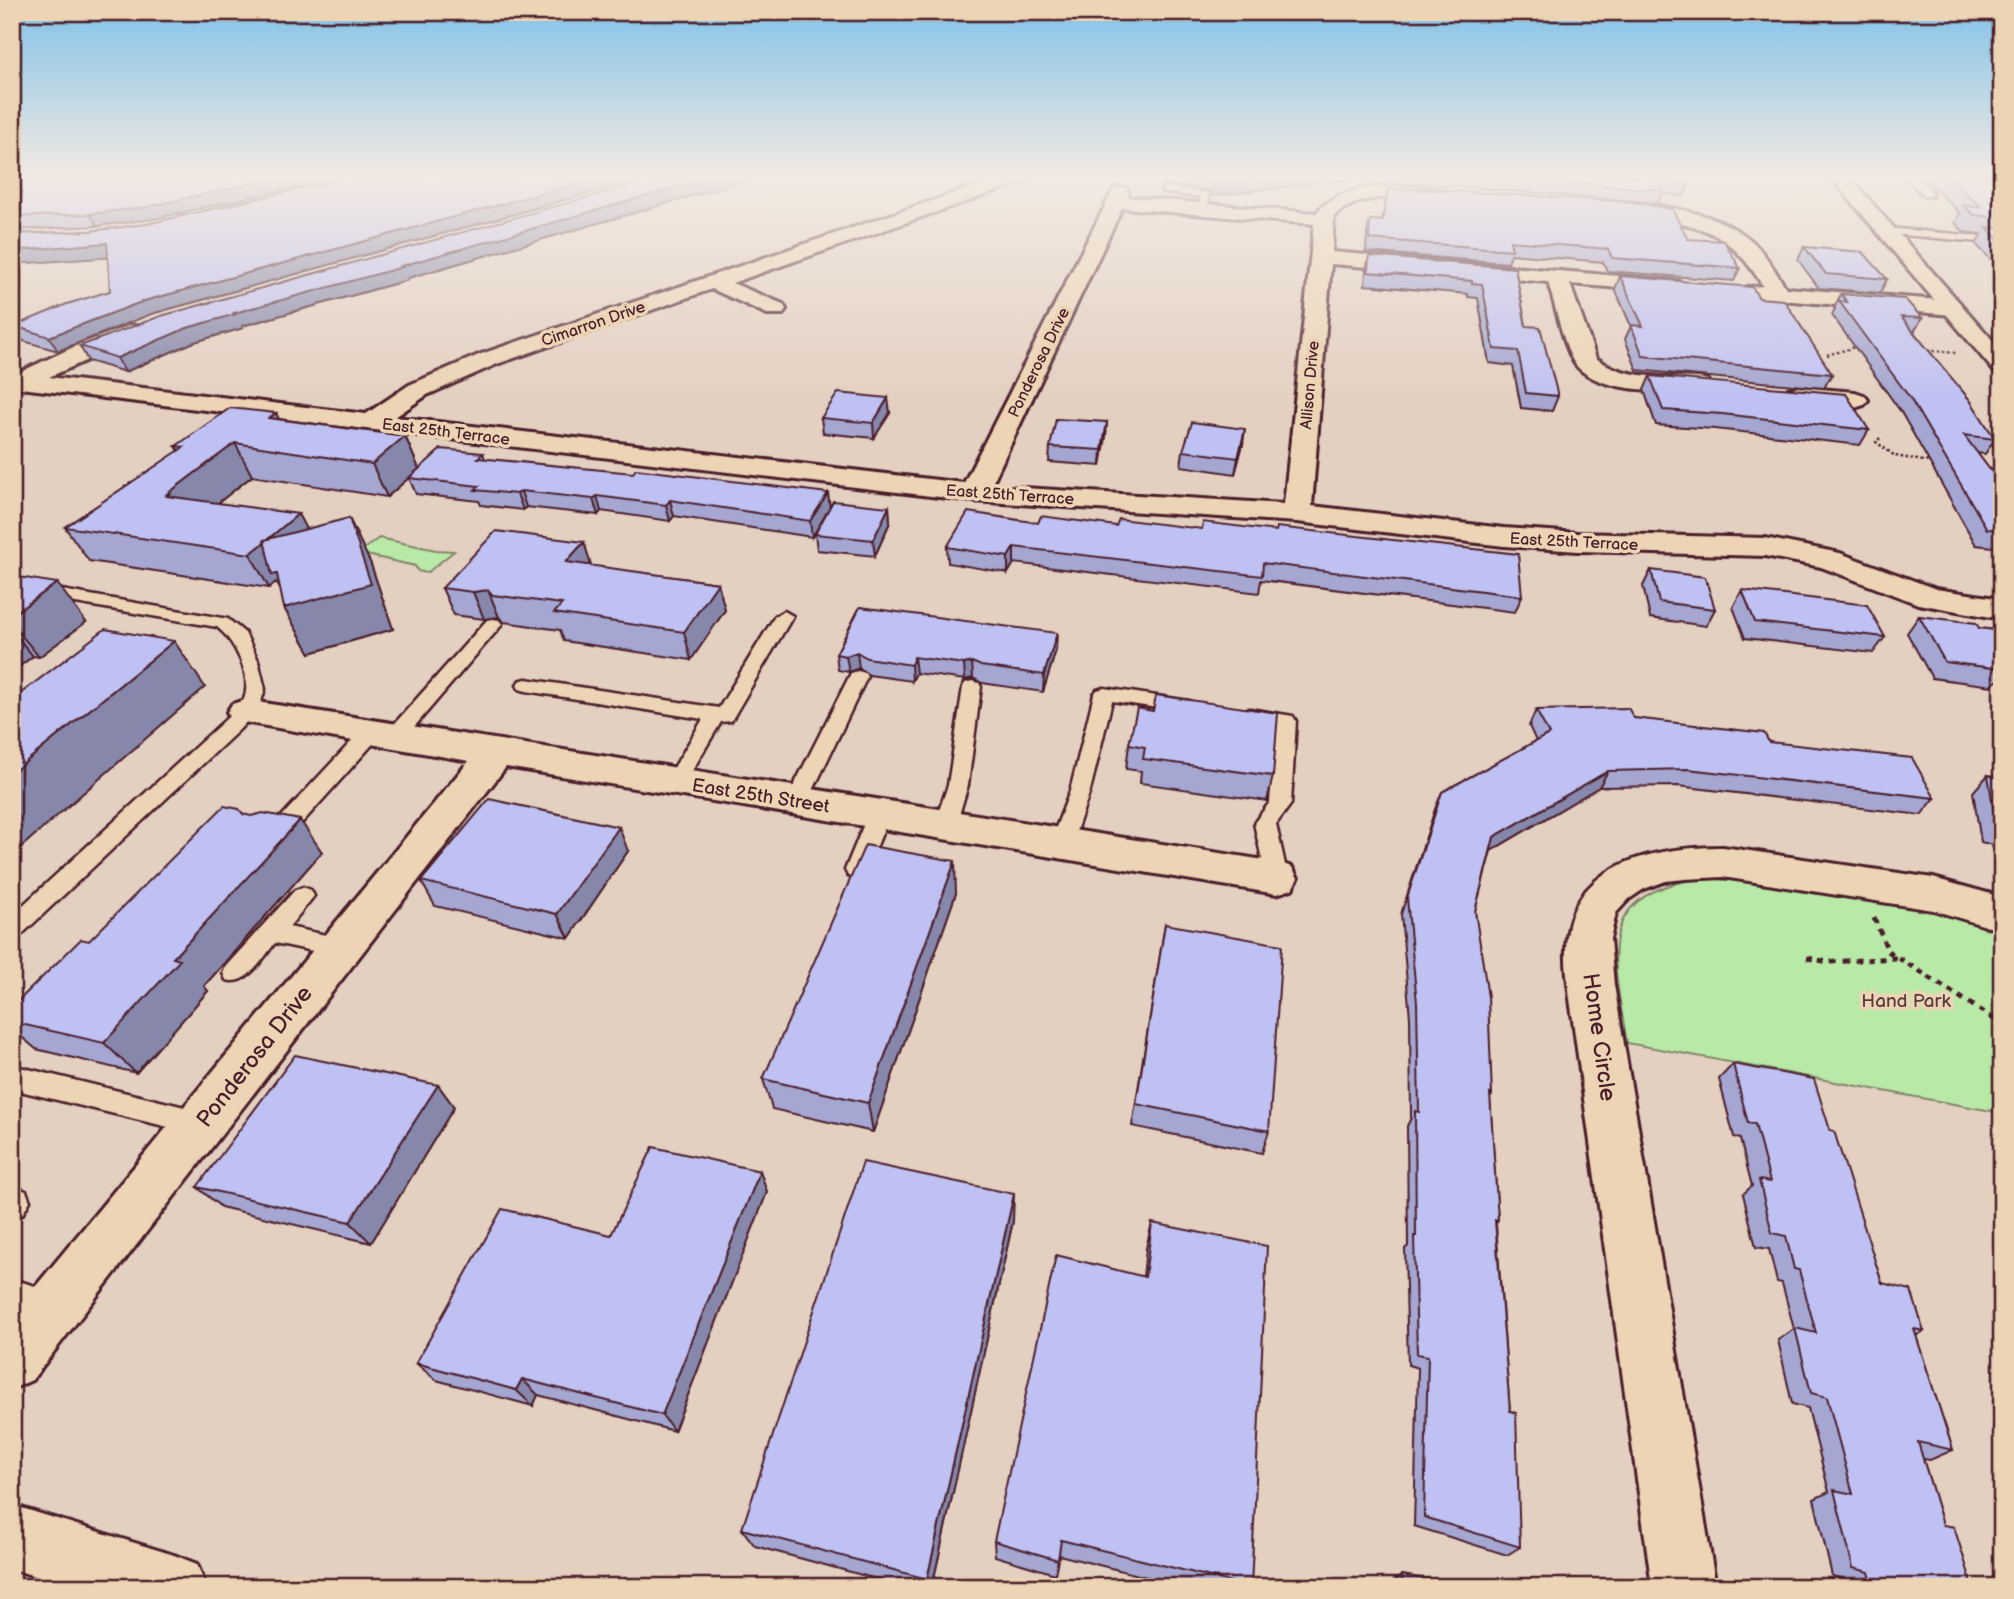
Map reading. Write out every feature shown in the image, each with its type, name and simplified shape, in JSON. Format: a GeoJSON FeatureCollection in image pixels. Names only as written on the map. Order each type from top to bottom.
{"type":"FeatureCollection","features":[{"type":"Feature","properties":{"kind":"street","name":"Cimarron Drive"},"geometry":{"type":"LineString","coordinates":[[371,422],[418,390],[447,375],[804,251]]}},
{"type":"Feature","properties":{"kind":"street","name":"Ponderosa Drive"},"geometry":{"type":"LineString","coordinates":[[974,493],[1092,251]]}},
{"type":"Feature","properties":{"kind":"street","name":"Allison Drive"},"geometry":{"type":"LineString","coordinates":[[1297,513],[1322,251]]}},
{"type":"Feature","properties":{"kind":"street"},"geometry":{"type":"LineString","coordinates":[[1750,251],[1779,294]]}},
{"type":"Feature","properties":{"kind":"street"},"geometry":{"type":"LineString","coordinates":[[1903,251],[1952,308],[1993,346],[2002,366]]}},
{"type":"Feature","properties":{"kind":"street"},"geometry":{"type":"LineString","coordinates":[[1321,257],[1698,288]]}},
{"type":"Feature","properties":{"kind":"street"},"geometry":{"type":"LineString","coordinates":[[1557,277],[1585,361],[1591,367],[1627,379],[1721,387]]}},
{"type":"Feature","properties":{"kind":"street"},"geometry":{"type":"LineString","coordinates":[[713,282],[775,309]]}},
{"type":"Feature","properties":{"kind":"street"},"geometry":{"type":"LineString","coordinates":[[1738,291],[1952,308]]}},
{"type":"Feature","properties":{"kind":"street"},"geometry":{"type":"LineString","coordinates":[[17,381],[148,326]]}},
{"type":"Feature","properties":{"kind":"street","name":"East 25th Terrace"},"geometry":{"type":"LineString","coordinates":[[17,381],[974,493],[1297,513],[1504,537],[1578,542],[1765,547],[1829,559],[1929,597],[2002,609]]}},
{"type":"Feature","properties":{"kind":"street"},"geometry":{"type":"LineString","coordinates":[[1775,392],[1855,400]]}},
{"type":"Feature","properties":{"kind":"street","name":"East 25th Street"},"geometry":{"type":"LineString","coordinates":[[245,712],[1277,878]]}},
{"type":"Feature","properties":{"kind":"street","name":"Ponderosa Drive"},"geometry":{"type":"LineString","coordinates":[[12,1360],[34,1300],[201,1123],[496,752]]}},
{"type":"Feature","properties":{"kind":"street","name":"Home Circle"},"geometry":{"type":"LineString","coordinates":[[1684,1587],[1594,1006],[1588,959],[1592,920],[1610,891],[1635,875],[1662,866],[1695,862],[1723,862],[1933,894],[2002,914]]}},
{"type":"Feature","properties":{"kind":"street"},"geometry":{"type":"LineString","coordinates":[[12,1537],[85,1574],[174,1587]]}},
{"type":"Feature","properties":{"kind":"lane"},"geometry":{"type":"LineString","coordinates":[[12,586],[28,586],[46,593],[222,623],[236,633],[249,660],[256,689],[252,704],[245,712],[12,929]]}},
{"type":"Feature","properties":{"kind":"lane"},"geometry":{"type":"LineString","coordinates":[[527,685],[724,716],[784,616]]}},
{"type":"Feature","properties":{"kind":"lane"},"geometry":{"type":"LineString","coordinates":[[275,838],[493,624]]}},
{"type":"Feature","properties":{"kind":"lane"},"geometry":{"type":"LineString","coordinates":[[797,801],[858,677]]}},
{"type":"Feature","properties":{"kind":"lane"},"geometry":{"type":"LineString","coordinates":[[944,825],[958,785],[972,687]]}},
{"type":"Feature","properties":{"kind":"lane"},"geometry":{"type":"LineString","coordinates":[[1061,843],[1080,790],[1104,694],[1208,709]]}},
{"type":"Feature","properties":{"kind":"lane"},"geometry":{"type":"LineString","coordinates":[[1234,713],[1286,721],[1280,804],[1265,823],[1277,878]]}},
{"type":"Feature","properties":{"kind":"lane"},"geometry":{"type":"LineString","coordinates":[[676,781],[716,714]]}},
{"type":"Feature","properties":{"kind":"lane"},"geometry":{"type":"LineString","coordinates":[[848,889],[879,814]]}},
{"type":"Feature","properties":{"kind":"lane"},"geometry":{"type":"LineString","coordinates":[[234,973],[303,896]]}},
{"type":"Feature","properties":{"kind":"lane"},"geometry":{"type":"LineString","coordinates":[[270,933],[341,947]]}},
{"type":"Feature","properties":{"kind":"lane"},"geometry":{"type":"LineString","coordinates":[[20,1079],[201,1123]]}},
{"type":"Feature","properties":{"kind":"path"},"geometry":{"type":"LineString","coordinates":[[1827,355],[1865,345]]}},
{"type":"Feature","properties":{"kind":"path"},"geometry":{"type":"LineString","coordinates":[[1918,349],[1958,354]]}},
{"type":"Feature","properties":{"kind":"path"},"geometry":{"type":"LineString","coordinates":[[1880,438],[1876,442],[1880,448],[1896,458],[1947,464]]}},
{"type":"Feature","properties":{"kind":"path"},"geometry":{"type":"LineString","coordinates":[[1974,467],[2002,470]]}},
{"type":"Feature","properties":{"kind":"path"},"geometry":{"type":"LineString","coordinates":[[1872,911],[1888,951],[2002,1024]]}},
{"type":"Feature","properties":{"kind":"path"},"geometry":{"type":"LineString","coordinates":[[1807,958],[1829,962],[1898,958]]}},
{"type":"Feature","properties":{"kind":"green space"},"geometry":{"type":"Polygon","coordinates":[[[379,538],[454,551],[427,573],[418,571],[415,566],[358,553],[379,538]]]}},
{"type":"Feature","properties":{"kind":"green space","name":"Hand Park"},"geometry":{"type":"Polygon","coordinates":[[[1704,878],[1745,881],[1931,910],[2002,929],[2002,1113],[1627,1043],[1615,957],[1618,934],[1626,914],[1642,898],[1668,886],[1704,878]]]}},
{"type":"Feature","properties":{"kind":"building"},"geometry":{"type":"Polygon","coordinates":[[[107,251],[330,251],[144,301],[49,337],[14,326],[67,304],[110,291],[107,251]]]}},
{"type":"Feature","properties":{"kind":"building"},"geometry":{"type":"Polygon","coordinates":[[[396,251],[455,251],[234,313],[236,314],[187,328],[117,358],[80,346],[161,316],[396,251]]]}},
{"type":"Feature","properties":{"kind":"building"},"geometry":{"type":"Polygon","coordinates":[[[1609,251],[1730,251],[1740,268],[1612,258],[1609,251]]]}},
{"type":"Feature","properties":{"kind":"building"},"geometry":{"type":"Polygon","coordinates":[[[1807,251],[1863,252],[1887,279],[1826,274],[1807,251]]]}},
{"type":"Feature","properties":{"kind":"building"},"geometry":{"type":"Polygon","coordinates":[[[1369,256],[1515,268],[1526,326],[1540,327],[1558,396],[1526,393],[1518,351],[1494,349],[1482,284],[1368,272],[1369,256]]]}},
{"type":"Feature","properties":{"kind":"building"},"geometry":{"type":"Polygon","coordinates":[[[1620,276],[1752,287],[1759,298],[1784,300],[1832,374],[1643,356],[1631,325],[1643,326],[1620,276]]]}},
{"type":"Feature","properties":{"kind":"building"},"geometry":{"type":"Polygon","coordinates":[[[1841,294],[1905,299],[1922,318],[1901,317],[1970,400],[1995,439],[1964,435],[2002,486],[1999,487],[2002,490],[2002,530],[1987,529],[1910,398],[1839,301],[1847,302],[1841,294]]]}},
{"type":"Feature","properties":{"kind":"building"},"geometry":{"type":"Polygon","coordinates":[[[1650,376],[1846,394],[1869,430],[1663,410],[1650,376]]]}},
{"type":"Feature","properties":{"kind":"building"},"geometry":{"type":"Polygon","coordinates":[[[838,393],[888,398],[873,423],[821,418],[838,393]]]}},
{"type":"Feature","properties":{"kind":"building"},"geometry":{"type":"Polygon","coordinates":[[[230,408],[276,413],[269,418],[405,436],[372,464],[235,443],[167,494],[298,514],[250,554],[65,527],[184,447],[176,446],[230,408]]]}},
{"type":"Feature","properties":{"kind":"building"},"geometry":{"type":"Polygon","coordinates":[[[1056,419],[1107,422],[1102,450],[1050,447],[1056,419]]]}},
{"type":"Feature","properties":{"kind":"building"},"geometry":{"type":"Polygon","coordinates":[[[1192,422],[1245,429],[1238,458],[1183,451],[1192,422]]]}},
{"type":"Feature","properties":{"kind":"building"},"geometry":{"type":"Polygon","coordinates":[[[441,449],[483,453],[478,458],[633,473],[636,469],[828,493],[810,521],[670,500],[666,505],[597,496],[593,499],[521,491],[517,494],[475,490],[479,486],[409,478],[441,449]]]}},
{"type":"Feature","properties":{"kind":"building"},"geometry":{"type":"Polygon","coordinates":[[[833,501],[889,507],[873,540],[815,534],[833,501]]]}},
{"type":"Feature","properties":{"kind":"building"},"geometry":{"type":"Polygon","coordinates":[[[968,512],[1038,523],[1041,516],[1116,526],[1119,519],[1202,529],[1203,522],[1276,531],[1277,527],[1518,554],[1522,596],[1263,563],[1262,576],[1014,547],[1008,557],[947,547],[968,512]]]}},
{"type":"Feature","properties":{"kind":"building"},"geometry":{"type":"Polygon","coordinates":[[[349,518],[371,584],[284,608],[277,574],[272,575],[264,540],[349,518]]]}},
{"type":"Feature","properties":{"kind":"building"},"geometry":{"type":"Polygon","coordinates":[[[496,531],[584,542],[566,562],[718,583],[684,632],[554,613],[562,604],[493,595],[488,590],[473,592],[442,588],[496,531]]]}},
{"type":"Feature","properties":{"kind":"building"},"geometry":{"type":"Polygon","coordinates":[[[1651,570],[1705,577],[1715,609],[1659,602],[1651,570]]]}},
{"type":"Feature","properties":{"kind":"building"},"geometry":{"type":"Polygon","coordinates":[[[12,576],[57,583],[12,615],[12,576]]]}},
{"type":"Feature","properties":{"kind":"building"},"geometry":{"type":"Polygon","coordinates":[[[1742,590],[1867,605],[1885,637],[1755,622],[1742,590]]]}},
{"type":"Feature","properties":{"kind":"building"},"geometry":{"type":"Polygon","coordinates":[[[860,607],[1057,633],[1044,675],[981,666],[972,662],[964,664],[914,657],[911,665],[867,658],[857,652],[846,656],[836,654],[860,607]]]}},
{"type":"Feature","properties":{"kind":"building"},"geometry":{"type":"Polygon","coordinates":[[[1919,616],[1976,623],[1979,628],[2002,631],[2002,669],[1945,662],[1919,616]]]}},
{"type":"Feature","properties":{"kind":"building"},"geometry":{"type":"Polygon","coordinates":[[[105,629],[174,641],[12,773],[12,700],[105,629]]]}},
{"type":"Feature","properties":{"kind":"building"},"geometry":{"type":"Polygon","coordinates":[[[1156,695],[1278,713],[1273,776],[1143,759],[1145,747],[1129,744],[1137,708],[1153,711],[1156,695]]]}},
{"type":"Feature","properties":{"kind":"building"},"geometry":{"type":"Polygon","coordinates":[[[1628,708],[1634,718],[1764,733],[1769,742],[1912,758],[1935,798],[1688,769],[1608,771],[1494,837],[1475,911],[1488,997],[1492,1095],[1490,1094],[1498,1220],[1495,1220],[1510,1411],[1516,1413],[1520,1547],[1424,1517],[1428,1356],[1417,1354],[1414,1236],[1415,1111],[1419,1112],[1417,1003],[1407,898],[1442,792],[1549,734],[1536,710],[1628,708]]]}},
{"type":"Feature","properties":{"kind":"building"},"geometry":{"type":"Polygon","coordinates":[[[1988,775],[2002,779],[2002,827],[1996,825],[1988,775]]]}},
{"type":"Feature","properties":{"kind":"building"},"geometry":{"type":"Polygon","coordinates":[[[489,799],[619,827],[557,914],[421,881],[489,799]]]}},
{"type":"Feature","properties":{"kind":"building"},"geometry":{"type":"Polygon","coordinates":[[[224,806],[239,809],[243,814],[251,816],[263,813],[300,820],[173,958],[180,960],[104,1043],[12,1022],[12,1007],[81,939],[89,941],[224,806]]]}},
{"type":"Feature","properties":{"kind":"building"},"geometry":{"type":"Polygon","coordinates":[[[865,845],[955,861],[868,1103],[763,1079],[865,845]]]}},
{"type":"Feature","properties":{"kind":"building"},"geometry":{"type":"Polygon","coordinates":[[[1165,924],[1282,945],[1269,1131],[1136,1104],[1165,924]]]}},
{"type":"Feature","properties":{"kind":"building"},"geometry":{"type":"Polygon","coordinates":[[[295,1055],[438,1085],[350,1222],[197,1187],[295,1055]]]}},
{"type":"Feature","properties":{"kind":"building"},"geometry":{"type":"Polygon","coordinates":[[[1733,1064],[1814,1079],[1830,1130],[1834,1131],[1882,1283],[1911,1290],[1924,1331],[1914,1329],[1953,1450],[1918,1442],[1943,1525],[1954,1527],[1973,1587],[1873,1587],[1869,1572],[1853,1568],[1834,1490],[1853,1494],[1827,1397],[1811,1393],[1795,1328],[1816,1333],[1799,1270],[1794,1269],[1786,1236],[1772,1233],[1759,1180],[1770,1182],[1755,1124],[1748,1123],[1733,1064]]]}},
{"type":"Feature","properties":{"kind":"building"},"geometry":{"type":"Polygon","coordinates":[[[653,1147],[760,1171],[662,1415],[522,1379],[516,1390],[416,1363],[502,1209],[611,1235],[653,1147]]]}},
{"type":"Feature","properties":{"kind":"building"},"geometry":{"type":"Polygon","coordinates":[[[863,1162],[1014,1194],[927,1579],[742,1529],[863,1162]]]}},
{"type":"Feature","properties":{"kind":"building"},"geometry":{"type":"Polygon","coordinates":[[[1152,1223],[1267,1246],[1251,1587],[1061,1540],[1058,1560],[994,1541],[1056,1255],[1145,1277],[1152,1223]]]}},
{"type":"Feature","properties":{"kind":"building"},"geometry":{"type":"Polygon","coordinates":[[[1402,1575],[1470,1587],[1403,1587],[1402,1575]]]}}]}
